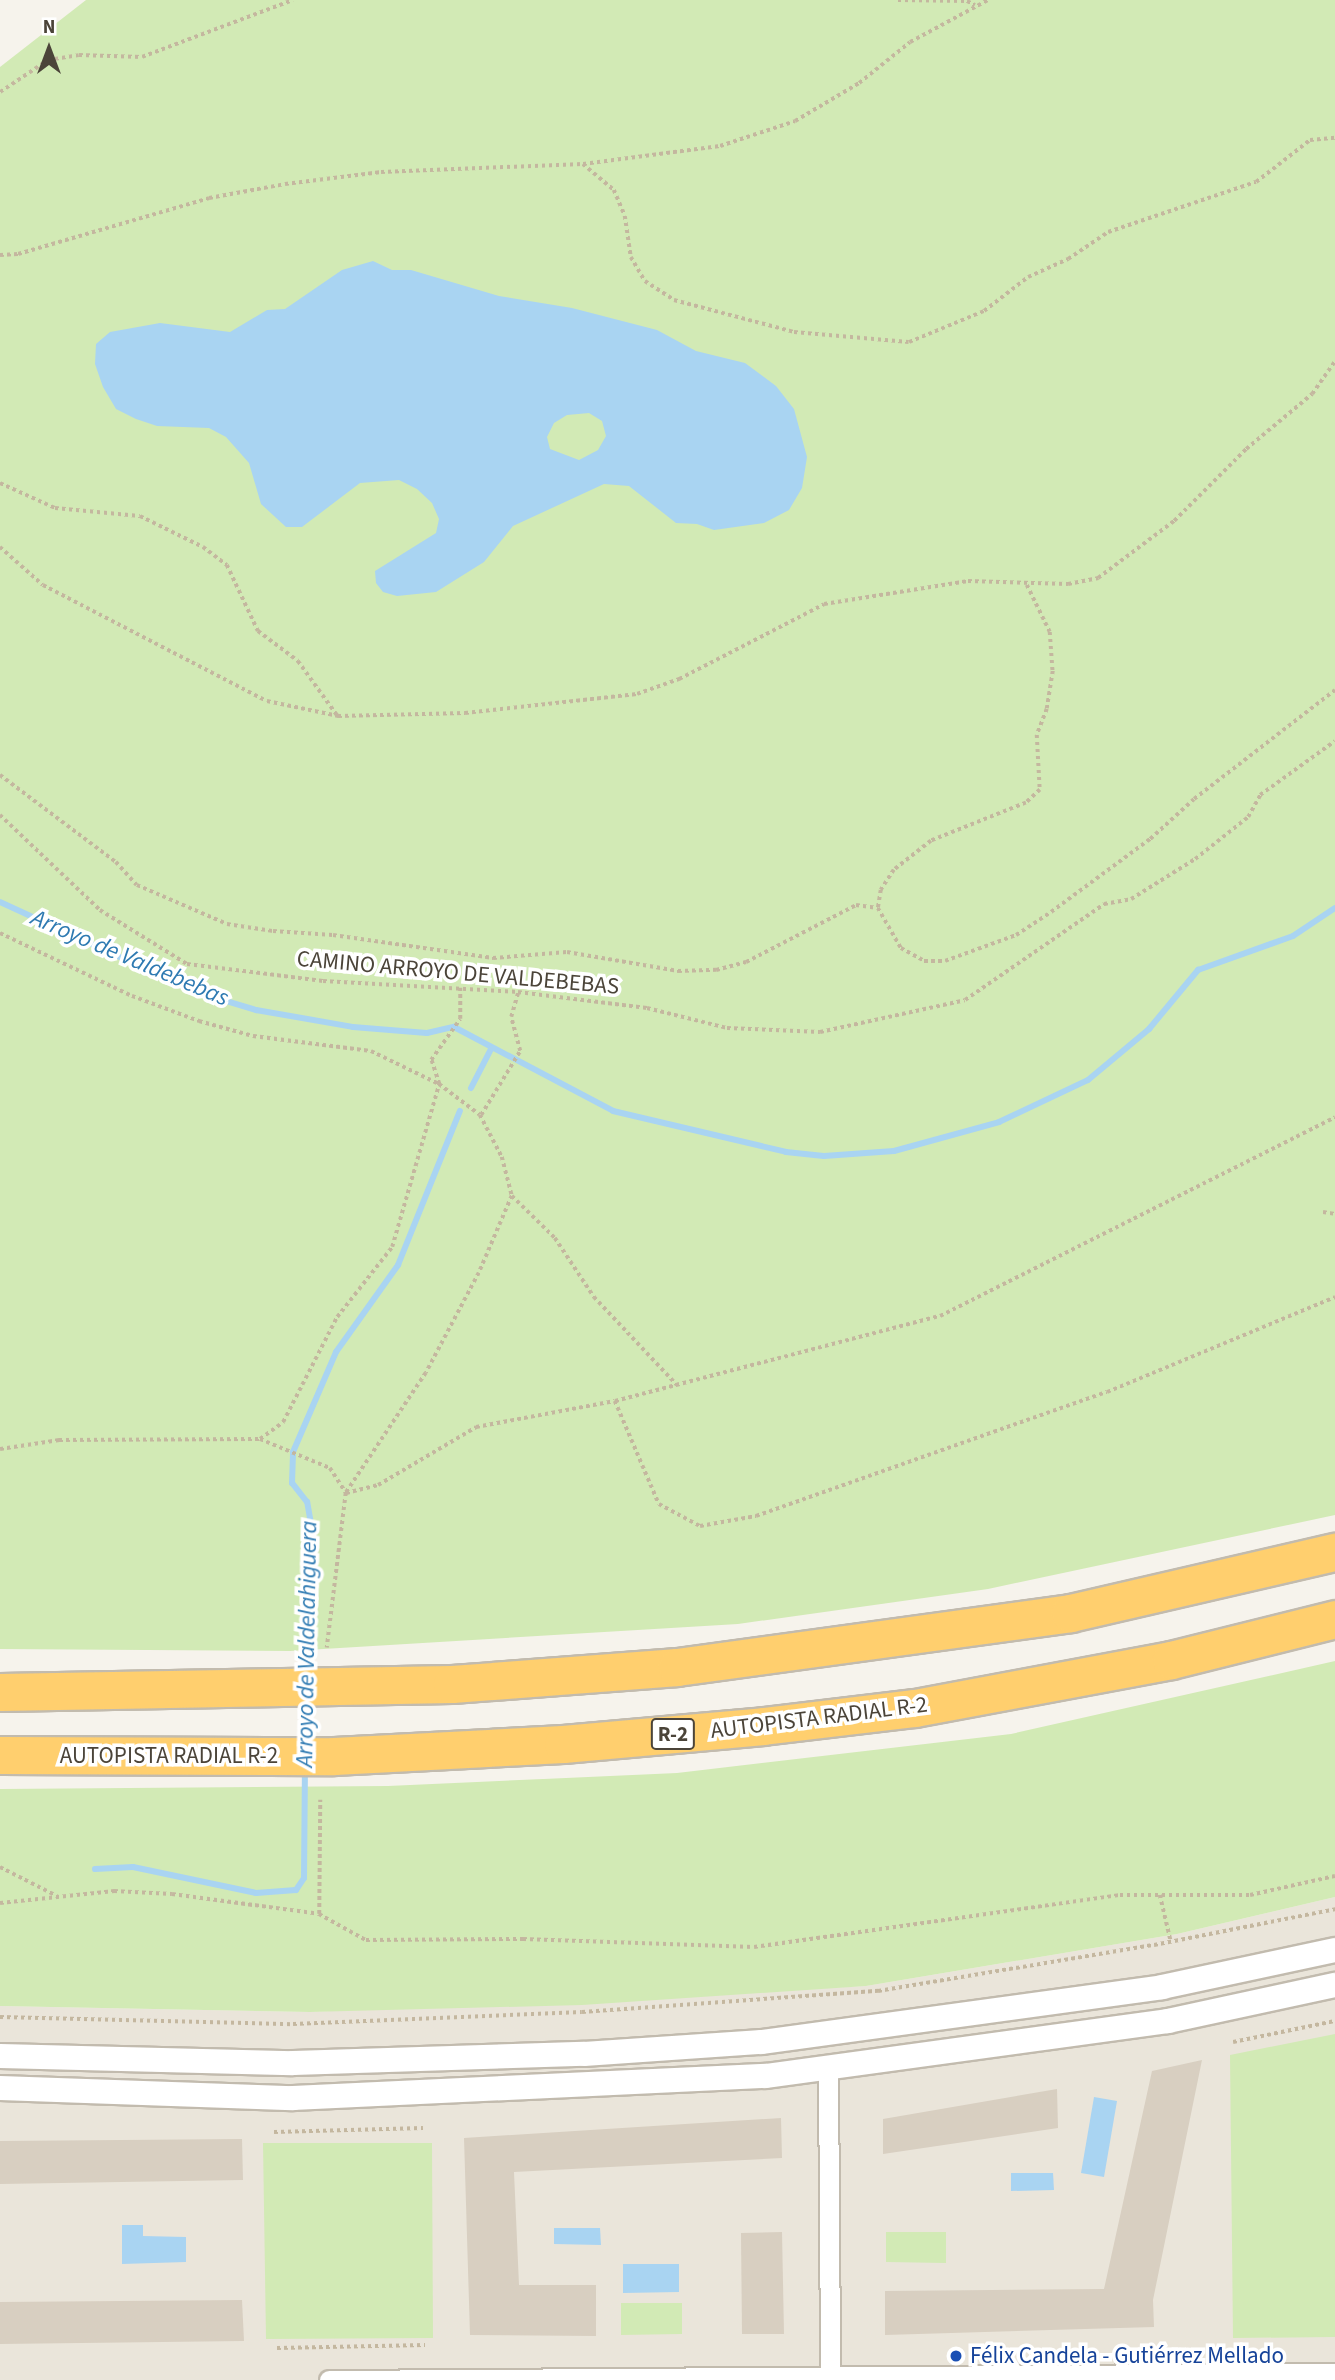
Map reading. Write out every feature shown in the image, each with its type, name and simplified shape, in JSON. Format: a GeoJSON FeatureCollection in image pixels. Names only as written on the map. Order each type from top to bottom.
{"type":"FeatureCollection","features":[{"type":"Feature","properties":{"kind":"highway"},"geometry":{"type":"LineString","coordinates":[[0,1692],[452,1684],[677,1667],[1070,1614],[1335,1552]]}},
{"type":"Feature","properties":{"kind":"highway","name":"AUTOPISTA RADIAL R-2"},"geometry":{"type":"LineString","coordinates":[[0,1755],[334,1756],[563,1744],[763,1726],[915,1708],[1144,1665],[1335,1619]]}},
{"type":"Feature","properties":{"kind":"street"},"geometry":{"type":"LineString","coordinates":[[0,2056],[293,2063],[584,2054],[762,2042],[1162,1987],[1335,1950]]}},
{"type":"Feature","properties":{"kind":"street"},"geometry":{"type":"LineString","coordinates":[[0,2088],[293,2098],[599,2087],[828,2071],[1168,2021],[1335,1985]]}},
{"type":"Feature","properties":{"kind":"street"},"geometry":{"type":"LineString","coordinates":[[828,2071],[830,2378]]}},
{"type":"Feature","properties":{"kind":"street"},"geometry":{"type":"LineString","coordinates":[[329,2380],[1262,2377],[1335,2373]]}},
{"type":"Feature","properties":{"kind":"path"},"geometry":{"type":"LineString","coordinates":[[0,92],[48,61],[79,55],[142,57],[293,0]]}},
{"type":"Feature","properties":{"kind":"path"},"geometry":{"type":"LineString","coordinates":[[898,0],[967,1],[976,5]]}},
{"type":"Feature","properties":{"kind":"path"},"geometry":{"type":"LineString","coordinates":[[0,254],[19,254],[209,198],[285,184],[381,172],[583,164],[720,146],[795,121],[859,83],[910,41],[988,0]]}},
{"type":"Feature","properties":{"kind":"path"},"geometry":{"type":"LineString","coordinates":[[583,164],[614,190],[625,216],[631,257],[645,281],[674,300],[794,332],[909,342],[985,311],[1028,277],[1068,259],[1108,232],[1256,182],[1310,140],[1335,138]]}},
{"type":"Feature","properties":{"kind":"path"},"geometry":{"type":"LineString","coordinates":[[0,547],[43,585],[267,701],[338,716],[466,713],[637,694],[679,679],[824,604],[968,581],[1027,585],[1068,584],[1098,578],[1174,521],[1245,449],[1312,394],[1335,361]]}},
{"type":"Feature","properties":{"kind":"path"},"geometry":{"type":"LineString","coordinates":[[0,483],[55,508],[140,516],[203,547],[227,565],[258,631],[298,661],[338,716]]}},
{"type":"Feature","properties":{"kind":"path"},"geometry":{"type":"LineString","coordinates":[[1027,585],[1050,632],[1053,671],[1047,709],[1037,735],[1040,790],[1026,803],[931,841],[894,870],[881,890],[878,908],[901,948],[924,961],[945,961],[1016,935],[1150,839],[1194,799],[1335,690]]}},
{"type":"Feature","properties":{"kind":"path","name":"CAMINO ARROYO DE VALDEBEBAS"},"geometry":{"type":"LineString","coordinates":[[0,815],[100,910],[187,964],[323,981],[518,992],[647,1008],[726,1028],[821,1032],[965,1000],[1104,904],[1131,899],[1195,859],[1248,817],[1260,795],[1335,741]]}},
{"type":"Feature","properties":{"kind":"path"},"geometry":{"type":"LineString","coordinates":[[0,775],[116,863],[137,886],[217,920],[273,932],[333,935],[493,958],[567,953],[678,971],[716,970],[746,962],[856,905],[878,908]]}},
{"type":"Feature","properties":{"kind":"path"},"geometry":{"type":"LineString","coordinates":[[0,933],[132,996],[199,1021],[253,1036],[372,1051],[439,1084],[480,1115],[502,1157],[512,1196],[555,1238],[594,1297],[677,1385]]}},
{"type":"Feature","properties":{"kind":"path"},"geometry":{"type":"LineString","coordinates":[[260,1439],[283,1422],[337,1317],[392,1247],[439,1084],[431,1060],[460,1019],[460,988]]}},
{"type":"Feature","properties":{"kind":"path"},"geometry":{"type":"LineString","coordinates":[[480,1115],[520,1051],[511,1017],[518,992]]}},
{"type":"Feature","properties":{"kind":"path"},"geometry":{"type":"LineString","coordinates":[[346,1493],[378,1485],[475,1427],[615,1401],[940,1316],[1335,1117]]}},
{"type":"Feature","properties":{"kind":"path"},"geometry":{"type":"LineString","coordinates":[[327,1648],[346,1493],[426,1373],[479,1273],[512,1196]]}},
{"type":"Feature","properties":{"kind":"path"},"geometry":{"type":"LineString","coordinates":[[1323,1212],[1335,1213]]}},
{"type":"Feature","properties":{"kind":"path"},"geometry":{"type":"LineString","coordinates":[[615,1401],[659,1504],[700,1526],[756,1516],[1107,1392],[1335,1297]]}},
{"type":"Feature","properties":{"kind":"path"},"geometry":{"type":"LineString","coordinates":[[0,1449],[58,1440],[260,1439],[330,1468],[346,1493]]}},
{"type":"Feature","properties":{"kind":"path"},"geometry":{"type":"LineString","coordinates":[[318,1914],[320,1800]]}},
{"type":"Feature","properties":{"kind":"path"},"geometry":{"type":"LineString","coordinates":[[0,1867],[59,1897]]}},
{"type":"Feature","properties":{"kind":"path"},"geometry":{"type":"LineString","coordinates":[[0,1903],[114,1891],[172,1894],[318,1914],[366,1940],[523,1939],[754,1947],[1120,1895],[1250,1895],[1335,1876]]}},
{"type":"Feature","properties":{"kind":"path"},"geometry":{"type":"LineString","coordinates":[[1160,1895],[1171,1942]]}},
{"type":"Feature","properties":{"kind":"path"},"geometry":{"type":"LineString","coordinates":[[0,2017],[293,2024],[669,2007],[878,1991],[1171,1942],[1335,1909]]}},
{"type":"Feature","properties":{"kind":"path"},"geometry":{"type":"LineString","coordinates":[[1233,2042],[1335,2021]]}},
{"type":"Feature","properties":{"kind":"path"},"geometry":{"type":"LineString","coordinates":[[274,2132],[423,2128]]}},
{"type":"Feature","properties":{"kind":"path"},"geometry":{"type":"LineString","coordinates":[[278,2348],[425,2345]]}},
{"type":"Feature","properties":{"kind":"shaded area"},"geometry":{"type":"Polygon","coordinates":[[[1335,1897],[1335,2380],[0,2380],[0,2006],[310,2012],[866,1986],[1177,1934],[1335,1897]]]}},
{"type":"Feature","properties":{"kind":"green space"},"geometry":{"type":"Polygon","coordinates":[[[86,0],[1335,0],[1335,1515],[988,1589],[738,1624],[290,1651],[0,1649],[0,67],[86,0]]]}},
{"type":"Feature","properties":{"kind":"green space"},"geometry":{"type":"Polygon","coordinates":[[[1335,1661],[1335,1897],[1177,1934],[866,1986],[582,2005],[310,2012],[0,2006],[0,1789],[388,1786],[677,1773],[1011,1734],[1335,1661]]]}},
{"type":"Feature","properties":{"kind":"green space"},"geometry":{"type":"Polygon","coordinates":[[[1335,2034],[1335,2337],[1233,2338],[1230,2055],[1335,2034]]]}},
{"type":"Feature","properties":{"kind":"green space"},"geometry":{"type":"Polygon","coordinates":[[[263,2143],[432,2143],[433,2338],[266,2339],[263,2143]]]}},
{"type":"Feature","properties":{"kind":"green space"},"geometry":{"type":"Polygon","coordinates":[[[886,2232],[946,2232],[946,2263],[886,2262],[886,2232]]]}},
{"type":"Feature","properties":{"kind":"green space"},"geometry":{"type":"Polygon","coordinates":[[[621,2303],[682,2303],[682,2334],[621,2335],[621,2303]]]}},
{"type":"Feature","properties":{"kind":"water"},"geometry":{"type":"Polygon","coordinates":[[[373,261],[392,270],[411,270],[499,296],[572,308],[657,330],[696,351],[745,363],[776,386],[794,409],[807,457],[802,488],[789,510],[764,523],[714,530],[697,524],[676,523],[629,486],[604,484],[513,526],[484,562],[436,592],[397,596],[383,592],[376,583],[375,571],[436,533],[439,519],[432,503],[417,489],[399,480],[360,483],[302,527],[286,527],[261,504],[249,463],[226,437],[209,428],[157,426],[116,409],[103,387],[95,364],[96,344],[110,332],[160,323],[230,332],[267,310],[285,309],[342,270],[373,261]],[[589,413],[567,415],[554,423],[547,437],[550,449],[579,460],[598,450],[606,436],[602,421],[589,413]]]}},
{"type":"Feature","properties":{"kind":"water"},"geometry":{"type":"Polygon","coordinates":[[[1094,2097],[1117,2101],[1104,2177],[1081,2173],[1094,2097]]]}},
{"type":"Feature","properties":{"kind":"water"},"geometry":{"type":"Polygon","coordinates":[[[1011,2173],[1053,2173],[1054,2190],[1011,2191],[1011,2173]]]}},
{"type":"Feature","properties":{"kind":"water"},"geometry":{"type":"Polygon","coordinates":[[[122,2225],[143,2225],[143,2236],[186,2237],[186,2262],[122,2264],[122,2225]]]}},
{"type":"Feature","properties":{"kind":"water"},"geometry":{"type":"Polygon","coordinates":[[[554,2228],[600,2228],[601,2245],[554,2244],[554,2228]]]}},
{"type":"Feature","properties":{"kind":"water"},"geometry":{"type":"Polygon","coordinates":[[[623,2264],[679,2264],[679,2292],[623,2293],[623,2264]]]}},
{"type":"Feature","properties":{"kind":"building"},"geometry":{"type":"Polygon","coordinates":[[[1202,2060],[1153,2300],[1154,2327],[885,2335],[885,2291],[1104,2289],[1152,2071],[1202,2060]]]}},
{"type":"Feature","properties":{"kind":"building"},"geometry":{"type":"Polygon","coordinates":[[[1057,2089],[1058,2128],[883,2154],[883,2119],[1057,2089]]]}},
{"type":"Feature","properties":{"kind":"building"},"geometry":{"type":"Polygon","coordinates":[[[781,2118],[782,2158],[514,2172],[519,2285],[596,2285],[596,2336],[470,2335],[464,2138],[781,2118]]]}},
{"type":"Feature","properties":{"kind":"building"},"geometry":{"type":"Polygon","coordinates":[[[242,2139],[243,2180],[0,2184],[0,2141],[242,2139]]]}},
{"type":"Feature","properties":{"kind":"building"},"geometry":{"type":"Polygon","coordinates":[[[782,2232],[784,2334],[742,2334],[741,2233],[782,2232]]]}},
{"type":"Feature","properties":{"kind":"building"},"geometry":{"type":"Polygon","coordinates":[[[242,2300],[244,2341],[0,2344],[0,2302],[242,2300]]]}},
{"type":"Feature","properties":{"kind":"waterway","name":"Arroyo de Valdebebas"},"geometry":{"type":"LineString","coordinates":[[0,902],[196,992],[256,1010],[353,1027],[427,1033],[454,1027],[613,1111],[786,1152],[824,1156],[894,1151],[999,1122],[1088,1080],[1149,1029],[1198,970],[1293,936],[1335,908]]}},
{"type":"Feature","properties":{"kind":"waterway","name":"Arroyo de Valdelahiguera"},"geometry":{"type":"LineString","coordinates":[[471,1088],[491,1049]]}},
{"type":"Feature","properties":{"kind":"waterway","name":"Arroyo de Valdelahiguera"},"geometry":{"type":"LineString","coordinates":[[306,1674],[313,1535],[307,1502],[292,1483],[293,1452],[336,1352],[398,1265],[460,1111]]}},
{"type":"Feature","properties":{"kind":"waterway","name":"Arroyo de Valdelahiguera"},"geometry":{"type":"LineString","coordinates":[[305,1744],[306,1699]]}},
{"type":"Feature","properties":{"kind":"waterway","name":"Arroyo de Valdelahiguera"},"geometry":{"type":"LineString","coordinates":[[95,1869],[133,1867],[256,1893],[296,1890],[304,1878],[305,1769]]}},
{"type":"Feature","properties":{"kind":"place","name":"Félix Candela - Gutiérrez Mellado"},"geometry":{"type":"Point","coordinates":[956,2356]}}]}
